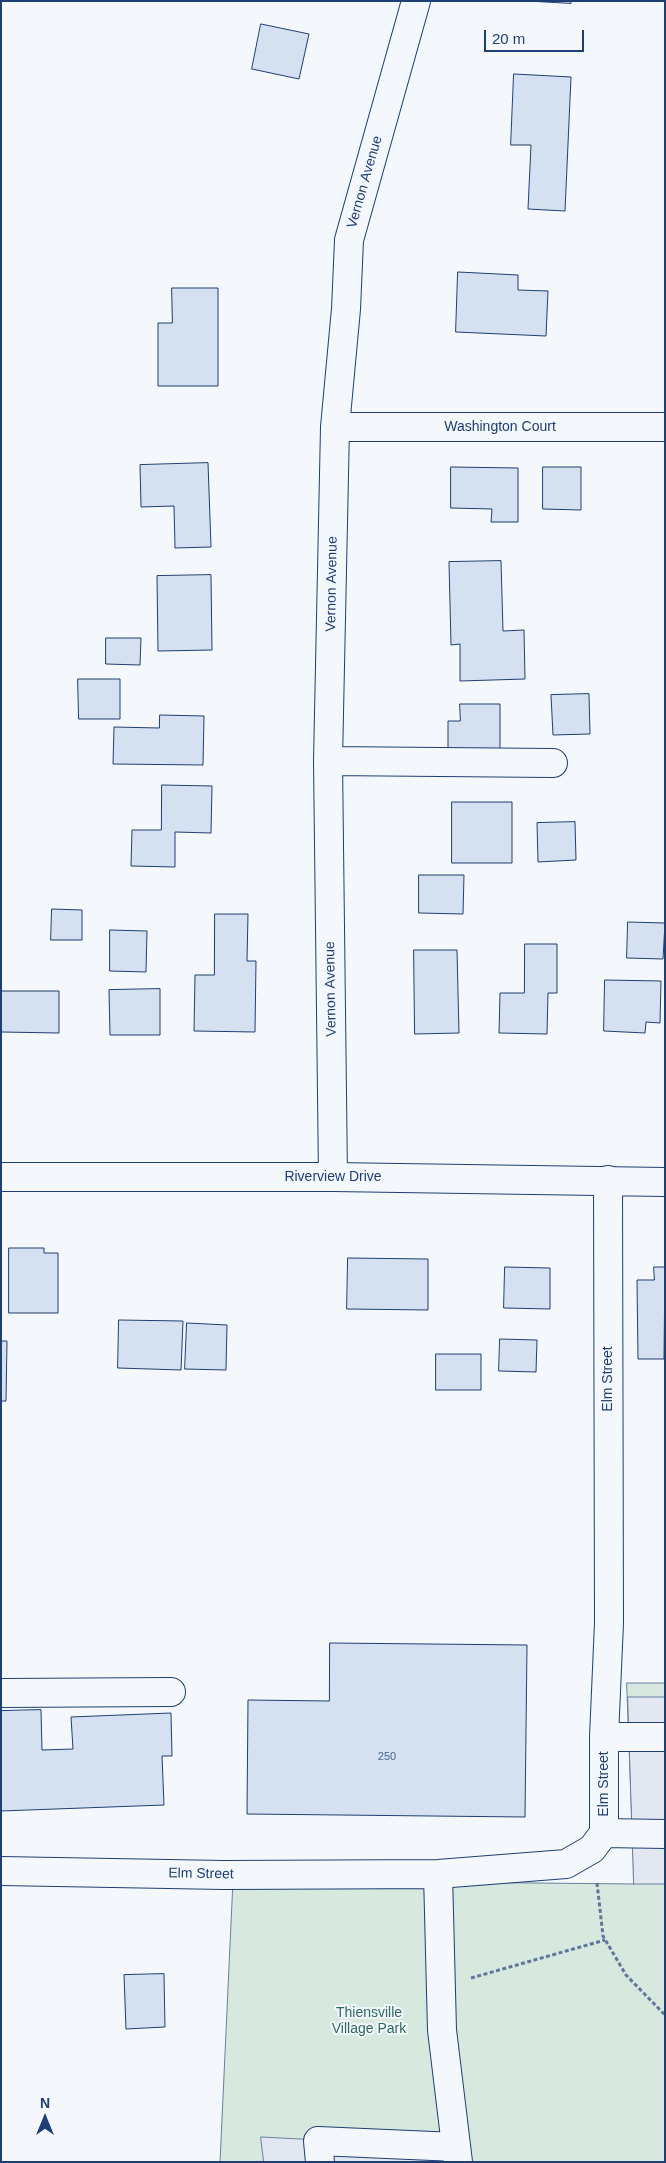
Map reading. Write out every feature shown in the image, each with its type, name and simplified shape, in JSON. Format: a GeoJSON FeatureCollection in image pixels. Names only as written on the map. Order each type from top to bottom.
{"type":"FeatureCollection","features":[{"type":"Feature","properties":{"kind":"street","name":"Vernon Avenue"},"geometry":{"type":"LineString","coordinates":[[333,1177],[328,761],[335,427],[346,309],[349,240],[416,1]]}},
{"type":"Feature","properties":{"kind":"street","name":"Washington Court"},"geometry":{"type":"LineString","coordinates":[[335,427],[665,427]]}},
{"type":"Feature","properties":{"kind":"street"},"geometry":{"type":"LineString","coordinates":[[328,761],[553,763]]}},
{"type":"Feature","properties":{"kind":"street","name":"Riverview Drive"},"geometry":{"type":"LineString","coordinates":[[1,1177],[333,1177],[665,1182]]}},
{"type":"Feature","properties":{"kind":"street","name":"Elm Street"},"geometry":{"type":"LineString","coordinates":[[1,1870],[224,1875],[438,1874],[566,1864],[598,1841],[609,1623],[608,1180]]}},
{"type":"Feature","properties":{"kind":"street"},"geometry":{"type":"LineString","coordinates":[[1,1693],[171,1692]]}},
{"type":"Feature","properties":{"kind":"street"},"geometry":{"type":"LineString","coordinates":[[604,1736],[665,1737]]}},
{"type":"Feature","properties":{"kind":"street"},"geometry":{"type":"LineString","coordinates":[[598,1841],[665,1834]]}},
{"type":"Feature","properties":{"kind":"street"},"geometry":{"type":"LineString","coordinates":[[320,2162],[318,2141],[457,2155],[442,2030],[438,1874]]}},
{"type":"Feature","properties":{"kind":"path"},"geometry":{"type":"LineString","coordinates":[[598,1841],[605,1940],[626,1975],[665,2015]]}},
{"type":"Feature","properties":{"kind":"path"},"geometry":{"type":"LineString","coordinates":[[441,1987],[605,1940]]}},
{"type":"Feature","properties":{"kind":"green space","name":"Thiensville Village Park"},"geometry":{"type":"Polygon","coordinates":[[[627,1683],[665,1683],[665,2162],[220,2162],[233,1880],[634,1884],[627,1683]]]}},
{"type":"Feature","properties":{"kind":"shaded area"},"geometry":{"type":"Polygon","coordinates":[[[628,1697],[665,1697],[665,1884],[634,1884],[628,1697]]]}},
{"type":"Feature","properties":{"kind":"shaded area"},"geometry":{"type":"Polygon","coordinates":[[[261,2137],[456,2147],[458,2162],[264,2162],[261,2137]]]}},
{"type":"Feature","properties":{"kind":"building"},"geometry":{"type":"Polygon","coordinates":[[[527,1],[571,1],[571,3],[527,1]]]}},
{"type":"Feature","properties":{"kind":"building"},"geometry":{"type":"Polygon","coordinates":[[[261,24],[309,34],[299,79],[252,69],[261,24]]]}},
{"type":"Feature","properties":{"kind":"building"},"geometry":{"type":"Polygon","coordinates":[[[514,74],[571,77],[565,211],[528,209],[531,145],[511,145],[514,74]]]}},
{"type":"Feature","properties":{"kind":"building"},"geometry":{"type":"Polygon","coordinates":[[[458,272],[518,275],[518,290],[548,291],[546,336],[456,332],[458,272]]]}},
{"type":"Feature","properties":{"kind":"building"},"geometry":{"type":"Polygon","coordinates":[[[172,288],[218,288],[218,386],[158,386],[158,323],[172,323],[172,288]]]}},
{"type":"Feature","properties":{"kind":"building"},"geometry":{"type":"Polygon","coordinates":[[[208,463],[211,547],[175,548],[174,506],[141,507],[140,465],[208,463]]]}},
{"type":"Feature","properties":{"kind":"building"},"geometry":{"type":"Polygon","coordinates":[[[451,467],[518,468],[518,522],[491,522],[492,509],[451,508],[451,467]]]}},
{"type":"Feature","properties":{"kind":"building"},"geometry":{"type":"Polygon","coordinates":[[[543,467],[581,467],[581,510],[543,509],[543,467]]]}},
{"type":"Feature","properties":{"kind":"building"},"geometry":{"type":"Polygon","coordinates":[[[501,561],[503,631],[524,630],[525,679],[460,681],[460,644],[451,645],[449,562],[501,561]]]}},
{"type":"Feature","properties":{"kind":"building"},"geometry":{"type":"Polygon","coordinates":[[[211,575],[212,650],[158,651],[157,576],[211,575]]]}},
{"type":"Feature","properties":{"kind":"building"},"geometry":{"type":"Polygon","coordinates":[[[106,638],[141,638],[140,665],[106,664],[106,638]]]}},
{"type":"Feature","properties":{"kind":"building"},"geometry":{"type":"Polygon","coordinates":[[[78,679],[120,679],[120,719],[79,719],[78,679]]]}},
{"type":"Feature","properties":{"kind":"building"},"geometry":{"type":"Polygon","coordinates":[[[589,694],[590,734],[553,735],[551,695],[589,694]]]}},
{"type":"Feature","properties":{"kind":"building"},"geometry":{"type":"Polygon","coordinates":[[[460,704],[500,704],[500,749],[448,749],[448,721],[460,721],[460,704]]]}},
{"type":"Feature","properties":{"kind":"building"},"geometry":{"type":"Polygon","coordinates":[[[160,715],[204,716],[203,765],[113,764],[114,727],[159,728],[160,715]]]}},
{"type":"Feature","properties":{"kind":"building"},"geometry":{"type":"Polygon","coordinates":[[[162,785],[212,786],[211,833],[175,832],[175,867],[131,866],[132,830],[161,830],[162,785]]]}},
{"type":"Feature","properties":{"kind":"building"},"geometry":{"type":"Polygon","coordinates":[[[452,802],[512,802],[512,863],[452,863],[452,802]]]}},
{"type":"Feature","properties":{"kind":"building"},"geometry":{"type":"Polygon","coordinates":[[[575,822],[576,860],[538,862],[537,823],[575,822]]]}},
{"type":"Feature","properties":{"kind":"building"},"geometry":{"type":"Polygon","coordinates":[[[419,875],[464,875],[463,914],[419,913],[419,875]]]}},
{"type":"Feature","properties":{"kind":"building"},"geometry":{"type":"Polygon","coordinates":[[[52,909],[82,910],[82,940],[51,940],[52,909]]]}},
{"type":"Feature","properties":{"kind":"building"},"geometry":{"type":"Polygon","coordinates":[[[215,914],[248,914],[247,961],[256,961],[255,1032],[194,1031],[195,975],[214,975],[215,914]]]}},
{"type":"Feature","properties":{"kind":"building"},"geometry":{"type":"Polygon","coordinates":[[[628,922],[665,923],[663,959],[627,958],[628,922]]]}},
{"type":"Feature","properties":{"kind":"building"},"geometry":{"type":"Polygon","coordinates":[[[110,930],[147,931],[146,972],[110,971],[110,930]]]}},
{"type":"Feature","properties":{"kind":"building"},"geometry":{"type":"Polygon","coordinates":[[[525,944],[557,944],[557,993],[548,993],[547,1034],[499,1033],[500,993],[524,993],[525,944]]]}},
{"type":"Feature","properties":{"kind":"building"},"geometry":{"type":"Polygon","coordinates":[[[414,950],[457,950],[459,1033],[415,1034],[414,950]]]}},
{"type":"Feature","properties":{"kind":"building"},"geometry":{"type":"Polygon","coordinates":[[[605,980],[661,981],[660,1023],[646,1022],[645,1033],[604,1031],[605,980]]]}},
{"type":"Feature","properties":{"kind":"building"},"geometry":{"type":"Polygon","coordinates":[[[160,989],[160,1035],[110,1035],[109,990],[160,989]]]}},
{"type":"Feature","properties":{"kind":"building"},"geometry":{"type":"Polygon","coordinates":[[[1,991],[59,991],[59,1033],[1,1032],[1,991]]]}},
{"type":"Feature","properties":{"kind":"building"},"geometry":{"type":"Polygon","coordinates":[[[9,1248],[44,1248],[44,1253],[58,1253],[58,1313],[9,1313],[9,1248]]]}},
{"type":"Feature","properties":{"kind":"building"},"geometry":{"type":"Polygon","coordinates":[[[348,1258],[428,1259],[428,1310],[347,1309],[348,1258]]]}},
{"type":"Feature","properties":{"kind":"building"},"geometry":{"type":"Polygon","coordinates":[[[505,1267],[550,1268],[550,1309],[504,1308],[505,1267]]]}},
{"type":"Feature","properties":{"kind":"building"},"geometry":{"type":"Polygon","coordinates":[[[654,1267],[665,1267],[664,1359],[638,1359],[637,1280],[654,1280],[654,1267]]]}},
{"type":"Feature","properties":{"kind":"building"},"geometry":{"type":"Polygon","coordinates":[[[119,1320],[183,1321],[181,1370],[118,1368],[119,1320]]]}},
{"type":"Feature","properties":{"kind":"building"},"geometry":{"type":"Polygon","coordinates":[[[187,1323],[227,1325],[226,1370],[185,1369],[187,1323]]]}},
{"type":"Feature","properties":{"kind":"building"},"geometry":{"type":"Polygon","coordinates":[[[500,1339],[537,1340],[536,1372],[499,1371],[500,1339]]]}},
{"type":"Feature","properties":{"kind":"building"},"geometry":{"type":"Polygon","coordinates":[[[1,1341],[7,1341],[6,1401],[1,1401],[1,1341]]]}},
{"type":"Feature","properties":{"kind":"building"},"geometry":{"type":"Polygon","coordinates":[[[436,1354],[481,1354],[481,1390],[436,1390],[436,1354]]]}},
{"type":"Feature","properties":{"kind":"building"},"geometry":{"type":"Polygon","coordinates":[[[330,1643],[527,1645],[525,1817],[247,1814],[248,1700],[329,1701],[330,1643]]]}},
{"type":"Feature","properties":{"kind":"building"},"geometry":{"type":"Polygon","coordinates":[[[41,1710],[42,1750],[73,1749],[71,1717],[171,1713],[172,1756],[162,1756],[164,1805],[1,1811],[1,1711],[41,1710]]]}},
{"type":"Feature","properties":{"kind":"building"},"geometry":{"type":"Polygon","coordinates":[[[164,1974],[165,2027],[126,2029],[124,1975],[164,1974]]]}}]}
